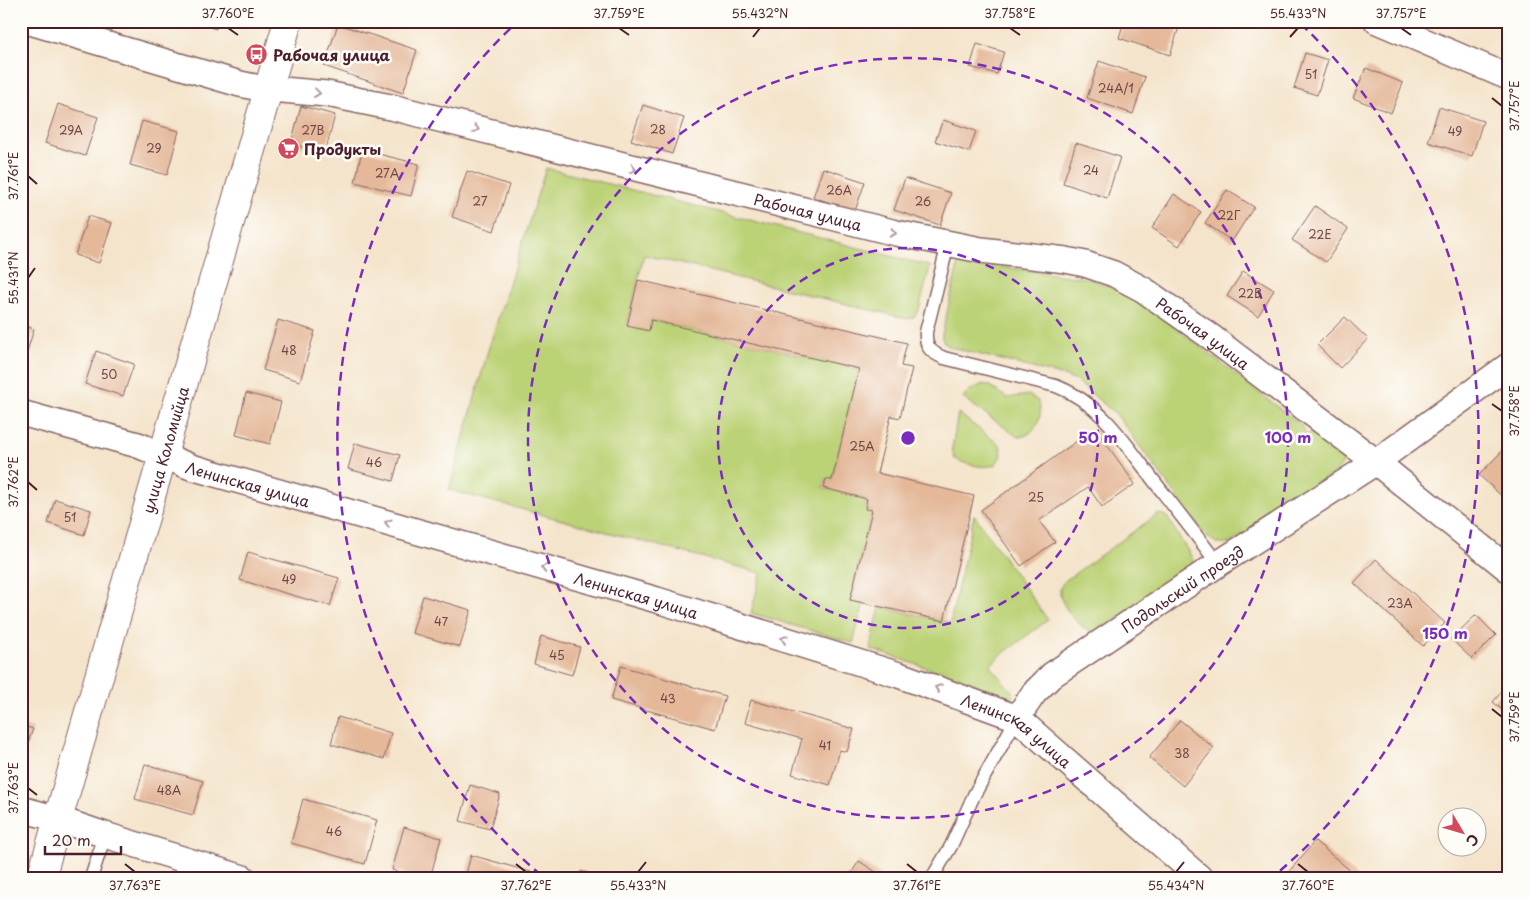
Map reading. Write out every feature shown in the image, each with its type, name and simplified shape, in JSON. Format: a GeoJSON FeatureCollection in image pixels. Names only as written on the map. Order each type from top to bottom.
{"type":"FeatureCollection","features":[{"type":"Feature","properties":{"kind":"main road","name":"улица Коломийца"},"geometry":{"type":"LineString","coordinates":[[41,878],[288,21]]}},
{"type":"Feature","properties":{"kind":"street","name":"Рабочая улица"},"geometry":{"type":"LineString","coordinates":[[26,21],[240,84],[327,94],[395,108],[835,219],[981,250],[1066,260],[1114,274],[1144,290],[1185,317],[1376,462],[1508,569]]}},
{"type":"Feature","properties":{"kind":"street"},"geometry":{"type":"LineString","coordinates":[[1377,21],[1508,77]]}},
{"type":"Feature","properties":{"kind":"street","name":"Подольский проезд"},"geometry":{"type":"LineString","coordinates":[[1017,718],[1034,693],[1052,675],[1218,564],[1376,462],[1508,366]]}},
{"type":"Feature","properties":{"kind":"street","name":"Ленинская улица"},"geometry":{"type":"LineString","coordinates":[[21,414],[138,445],[191,467],[657,600],[927,684],[1017,718],[1200,878]]}},
{"type":"Feature","properties":{"kind":"street"},"geometry":{"type":"LineString","coordinates":[[21,809],[243,878]]}},
{"type":"Feature","properties":{"kind":"lane"},"geometry":{"type":"LineString","coordinates":[[948,244],[926,332],[927,347],[931,352],[944,358],[1056,386],[1067,390],[1089,405],[1113,428],[1218,564]]}},
{"type":"Feature","properties":{"kind":"lane","name":"Подольский проезд"},"geometry":{"type":"LineString","coordinates":[[932,878],[952,846],[974,795],[1017,718]]}},
{"type":"Feature","properties":{"kind":"lane"},"geometry":{"type":"LineString","coordinates":[[91,878],[105,835]]}},
{"type":"Feature","properties":{"kind":"green space"},"geometry":{"type":"Polygon","coordinates":[[[546,168],[930,266],[919,310],[914,317],[908,319],[644,255],[627,325],[648,331],[651,320],[859,369],[832,480],[826,479],[823,488],[867,499],[865,509],[872,510],[850,599],[864,603],[853,643],[751,613],[761,573],[449,490],[489,347],[546,168]]]}},
{"type":"Feature","properties":{"kind":"green space"},"geometry":{"type":"Polygon","coordinates":[[[959,261],[1090,279],[1116,289],[1158,314],[1301,425],[1305,434],[1312,433],[1339,454],[1344,462],[1336,472],[1232,542],[1228,544],[1216,543],[1203,532],[1116,414],[1076,381],[1064,376],[954,348],[945,343],[942,339],[942,334],[959,261]]]}},
{"type":"Feature","properties":{"kind":"green space"},"geometry":{"type":"Polygon","coordinates":[[[983,384],[990,386],[1007,398],[1029,395],[1038,401],[1040,413],[1034,429],[1024,436],[1018,437],[963,398],[970,390],[983,384]]]}},
{"type":"Feature","properties":{"kind":"green space"},"geometry":{"type":"Polygon","coordinates":[[[958,413],[1000,445],[1002,454],[996,464],[992,466],[975,466],[954,458],[952,448],[958,413]]]}},
{"type":"Feature","properties":{"kind":"green space"},"geometry":{"type":"Polygon","coordinates":[[[1158,514],[1167,517],[1191,556],[1193,561],[1191,570],[1095,633],[1090,631],[1078,622],[1067,609],[1060,596],[1061,586],[1066,580],[1158,514]]]}},
{"type":"Feature","properties":{"kind":"green space"},"geometry":{"type":"Polygon","coordinates":[[[974,515],[1048,620],[997,658],[990,666],[1014,694],[1009,703],[1003,702],[979,685],[870,649],[880,607],[950,623],[974,515]]]}},
{"type":"Feature","properties":{"kind":"building"},"geometry":{"type":"Polygon","coordinates":[[[190,21],[218,21],[216,29],[190,21]]]}},
{"type":"Feature","properties":{"kind":"building"},"geometry":{"type":"Polygon","coordinates":[[[1124,21],[1181,21],[1170,55],[1119,38],[1124,21]]]}},
{"type":"Feature","properties":{"kind":"building"},"geometry":{"type":"Polygon","coordinates":[[[338,24],[417,50],[403,93],[324,66],[338,24]]]}},
{"type":"Feature","properties":{"kind":"building"},"geometry":{"type":"Polygon","coordinates":[[[977,44],[1004,52],[997,74],[970,67],[977,44]]]}},
{"type":"Feature","properties":{"kind":"building"},"geometry":{"type":"Polygon","coordinates":[[[1305,53],[1328,60],[1317,95],[1294,88],[1305,53]]]}},
{"type":"Feature","properties":{"kind":"building"},"geometry":{"type":"Polygon","coordinates":[[[1099,61],[1145,77],[1133,114],[1087,98],[1099,61]]]}},
{"type":"Feature","properties":{"kind":"building"},"geometry":{"type":"Polygon","coordinates":[[[1366,68],[1403,83],[1391,113],[1353,98],[1366,68]]]}},
{"type":"Feature","properties":{"kind":"building"},"geometry":{"type":"Polygon","coordinates":[[[58,104],[98,117],[85,156],[45,143],[58,104]]]}},
{"type":"Feature","properties":{"kind":"building"},"geometry":{"type":"Polygon","coordinates":[[[643,105],[684,118],[672,154],[631,140],[643,105]]]}},
{"type":"Feature","properties":{"kind":"building"},"geometry":{"type":"Polygon","coordinates":[[[301,106],[335,115],[325,153],[291,144],[301,106]]]}},
{"type":"Feature","properties":{"kind":"building"},"geometry":{"type":"Polygon","coordinates":[[[1439,107],[1483,121],[1472,156],[1428,142],[1439,107]]]}},
{"type":"Feature","properties":{"kind":"building"},"geometry":{"type":"Polygon","coordinates":[[[943,120],[976,131],[969,152],[935,141],[943,120]]]}},
{"type":"Feature","properties":{"kind":"building"},"geometry":{"type":"Polygon","coordinates":[[[142,121],[179,131],[167,175],[130,165],[142,121]]]}},
{"type":"Feature","properties":{"kind":"building"},"geometry":{"type":"Polygon","coordinates":[[[1076,143],[1120,157],[1107,198],[1063,183],[1076,143]]]}},
{"type":"Feature","properties":{"kind":"building"},"geometry":{"type":"Polygon","coordinates":[[[362,150],[419,164],[411,196],[355,182],[362,150]]]}},
{"type":"Feature","properties":{"kind":"building"},"geometry":{"type":"Polygon","coordinates":[[[823,168],[865,182],[855,211],[813,197],[823,168]]]}},
{"type":"Feature","properties":{"kind":"building"},"geometry":{"type":"Polygon","coordinates":[[[467,171],[509,185],[494,231],[452,217],[467,171]]]}},
{"type":"Feature","properties":{"kind":"building"},"geometry":{"type":"Polygon","coordinates":[[[905,178],[951,193],[940,225],[894,210],[905,178]]]}},
{"type":"Feature","properties":{"kind":"building"},"geometry":{"type":"Polygon","coordinates":[[[1227,190],[1254,207],[1232,241],[1205,223],[1227,190]]]}},
{"type":"Feature","properties":{"kind":"building"},"geometry":{"type":"Polygon","coordinates":[[[1174,194],[1201,212],[1179,246],[1152,228],[1174,194]]]}},
{"type":"Feature","properties":{"kind":"building"},"geometry":{"type":"Polygon","coordinates":[[[1315,206],[1348,229],[1326,262],[1292,240],[1315,206]]]}},
{"type":"Feature","properties":{"kind":"building"},"geometry":{"type":"Polygon","coordinates":[[[88,216],[112,223],[99,263],[75,255],[88,216]]]}},
{"type":"Feature","properties":{"kind":"building"},"geometry":{"type":"Polygon","coordinates":[[[1243,271],[1274,290],[1258,316],[1227,296],[1243,271]]]}},
{"type":"Feature","properties":{"kind":"building"},"geometry":{"type":"Polygon","coordinates":[[[638,280],[907,343],[901,366],[912,368],[900,418],[891,416],[877,473],[974,496],[944,621],[850,600],[872,510],[865,509],[867,499],[823,488],[826,479],[832,480],[859,369],[651,320],[649,331],[627,326],[638,280]]]}},
{"type":"Feature","properties":{"kind":"building"},"geometry":{"type":"Polygon","coordinates":[[[1345,317],[1368,339],[1340,368],[1317,345],[1345,317]]]}},
{"type":"Feature","properties":{"kind":"building"},"geometry":{"type":"Polygon","coordinates":[[[278,320],[315,331],[300,381],[263,370],[278,320]]]}},
{"type":"Feature","properties":{"kind":"building"},"geometry":{"type":"Polygon","coordinates":[[[21,325],[34,329],[22,368],[21,368],[21,325]]]}},
{"type":"Feature","properties":{"kind":"building"},"geometry":{"type":"Polygon","coordinates":[[[96,351],[134,364],[123,396],[85,384],[96,351]]]}},
{"type":"Feature","properties":{"kind":"building"},"geometry":{"type":"Polygon","coordinates":[[[246,393],[281,402],[270,444],[236,435],[246,393]]]}},
{"type":"Feature","properties":{"kind":"building"},"geometry":{"type":"Polygon","coordinates":[[[1095,428],[1135,484],[1102,507],[1088,487],[1039,521],[1055,542],[1021,566],[981,510],[1095,428]]]}},
{"type":"Feature","properties":{"kind":"building"},"geometry":{"type":"Polygon","coordinates":[[[355,443],[400,455],[393,481],[348,469],[355,443]]]}},
{"type":"Feature","properties":{"kind":"building"},"geometry":{"type":"Polygon","coordinates":[[[1508,445],[1508,502],[1479,475],[1508,445]]]}},
{"type":"Feature","properties":{"kind":"building"},"geometry":{"type":"Polygon","coordinates":[[[55,499],[91,510],[84,535],[48,523],[55,499]]]}},
{"type":"Feature","properties":{"kind":"building"},"geometry":{"type":"Polygon","coordinates":[[[248,552],[339,578],[330,606],[240,580],[248,552]]]}},
{"type":"Feature","properties":{"kind":"building"},"geometry":{"type":"Polygon","coordinates":[[[1376,559],[1445,623],[1423,646],[1354,583],[1376,559]]]}},
{"type":"Feature","properties":{"kind":"building"},"geometry":{"type":"Polygon","coordinates":[[[423,596],[471,610],[460,647],[412,633],[423,596]]]}},
{"type":"Feature","properties":{"kind":"building"},"geometry":{"type":"Polygon","coordinates":[[[1476,615],[1496,635],[1472,659],[1451,639],[1476,615]]]}},
{"type":"Feature","properties":{"kind":"building"},"geometry":{"type":"Polygon","coordinates":[[[541,636],[580,647],[572,675],[534,664],[541,636]]]}},
{"type":"Feature","properties":{"kind":"building"},"geometry":{"type":"Polygon","coordinates":[[[621,666],[725,696],[715,729],[611,700],[621,666]]]}},
{"type":"Feature","properties":{"kind":"building"},"geometry":{"type":"Polygon","coordinates":[[[1508,684],[1508,715],[1493,702],[1508,684]]]}},
{"type":"Feature","properties":{"kind":"building"},"geometry":{"type":"Polygon","coordinates":[[[751,700],[854,729],[847,752],[840,750],[830,785],[792,774],[802,739],[745,723],[751,700]]]}},
{"type":"Feature","properties":{"kind":"building"},"geometry":{"type":"Polygon","coordinates":[[[338,717],[391,733],[384,759],[331,744],[338,717]]]}},
{"type":"Feature","properties":{"kind":"building"},"geometry":{"type":"Polygon","coordinates":[[[1180,720],[1214,748],[1183,786],[1149,758],[1180,720]]]}},
{"type":"Feature","properties":{"kind":"building"},"geometry":{"type":"Polygon","coordinates":[[[21,725],[33,729],[21,761],[21,725]]]}},
{"type":"Feature","properties":{"kind":"building"},"geometry":{"type":"Polygon","coordinates":[[[145,764],[203,781],[193,815],[135,799],[145,764]]]}},
{"type":"Feature","properties":{"kind":"building"},"geometry":{"type":"Polygon","coordinates":[[[470,785],[500,794],[490,829],[460,821],[470,785]]]}},
{"type":"Feature","properties":{"kind":"building"},"geometry":{"type":"Polygon","coordinates":[[[303,799],[377,820],[365,864],[291,843],[303,799]]]}},
{"type":"Feature","properties":{"kind":"building"},"geometry":{"type":"Polygon","coordinates":[[[404,827],[441,838],[430,878],[419,878],[392,870],[404,827]]]}},
{"type":"Feature","properties":{"kind":"building"},"geometry":{"type":"Polygon","coordinates":[[[1315,841],[1359,878],[1292,878],[1287,874],[1315,841]]]}},
{"type":"Feature","properties":{"kind":"building"},"geometry":{"type":"Polygon","coordinates":[[[471,855],[531,872],[530,878],[465,878],[471,855]]]}},
{"type":"Feature","properties":{"kind":"building"},"geometry":{"type":"Polygon","coordinates":[[[859,861],[885,878],[848,878],[859,861]]]}},
{"type":"Feature","properties":{"kind":"building"},"geometry":{"type":"Polygon","coordinates":[[[581,871],[601,877],[601,878],[579,878],[581,871]]]}},
{"type":"Feature","properties":{"kind":"place","name":"Рабочая улица"},"geometry":{"type":"Point","coordinates":[257,54]}},
{"type":"Feature","properties":{"kind":"place","name":"Продукты"},"geometry":{"type":"Point","coordinates":[288,148]}}]}
